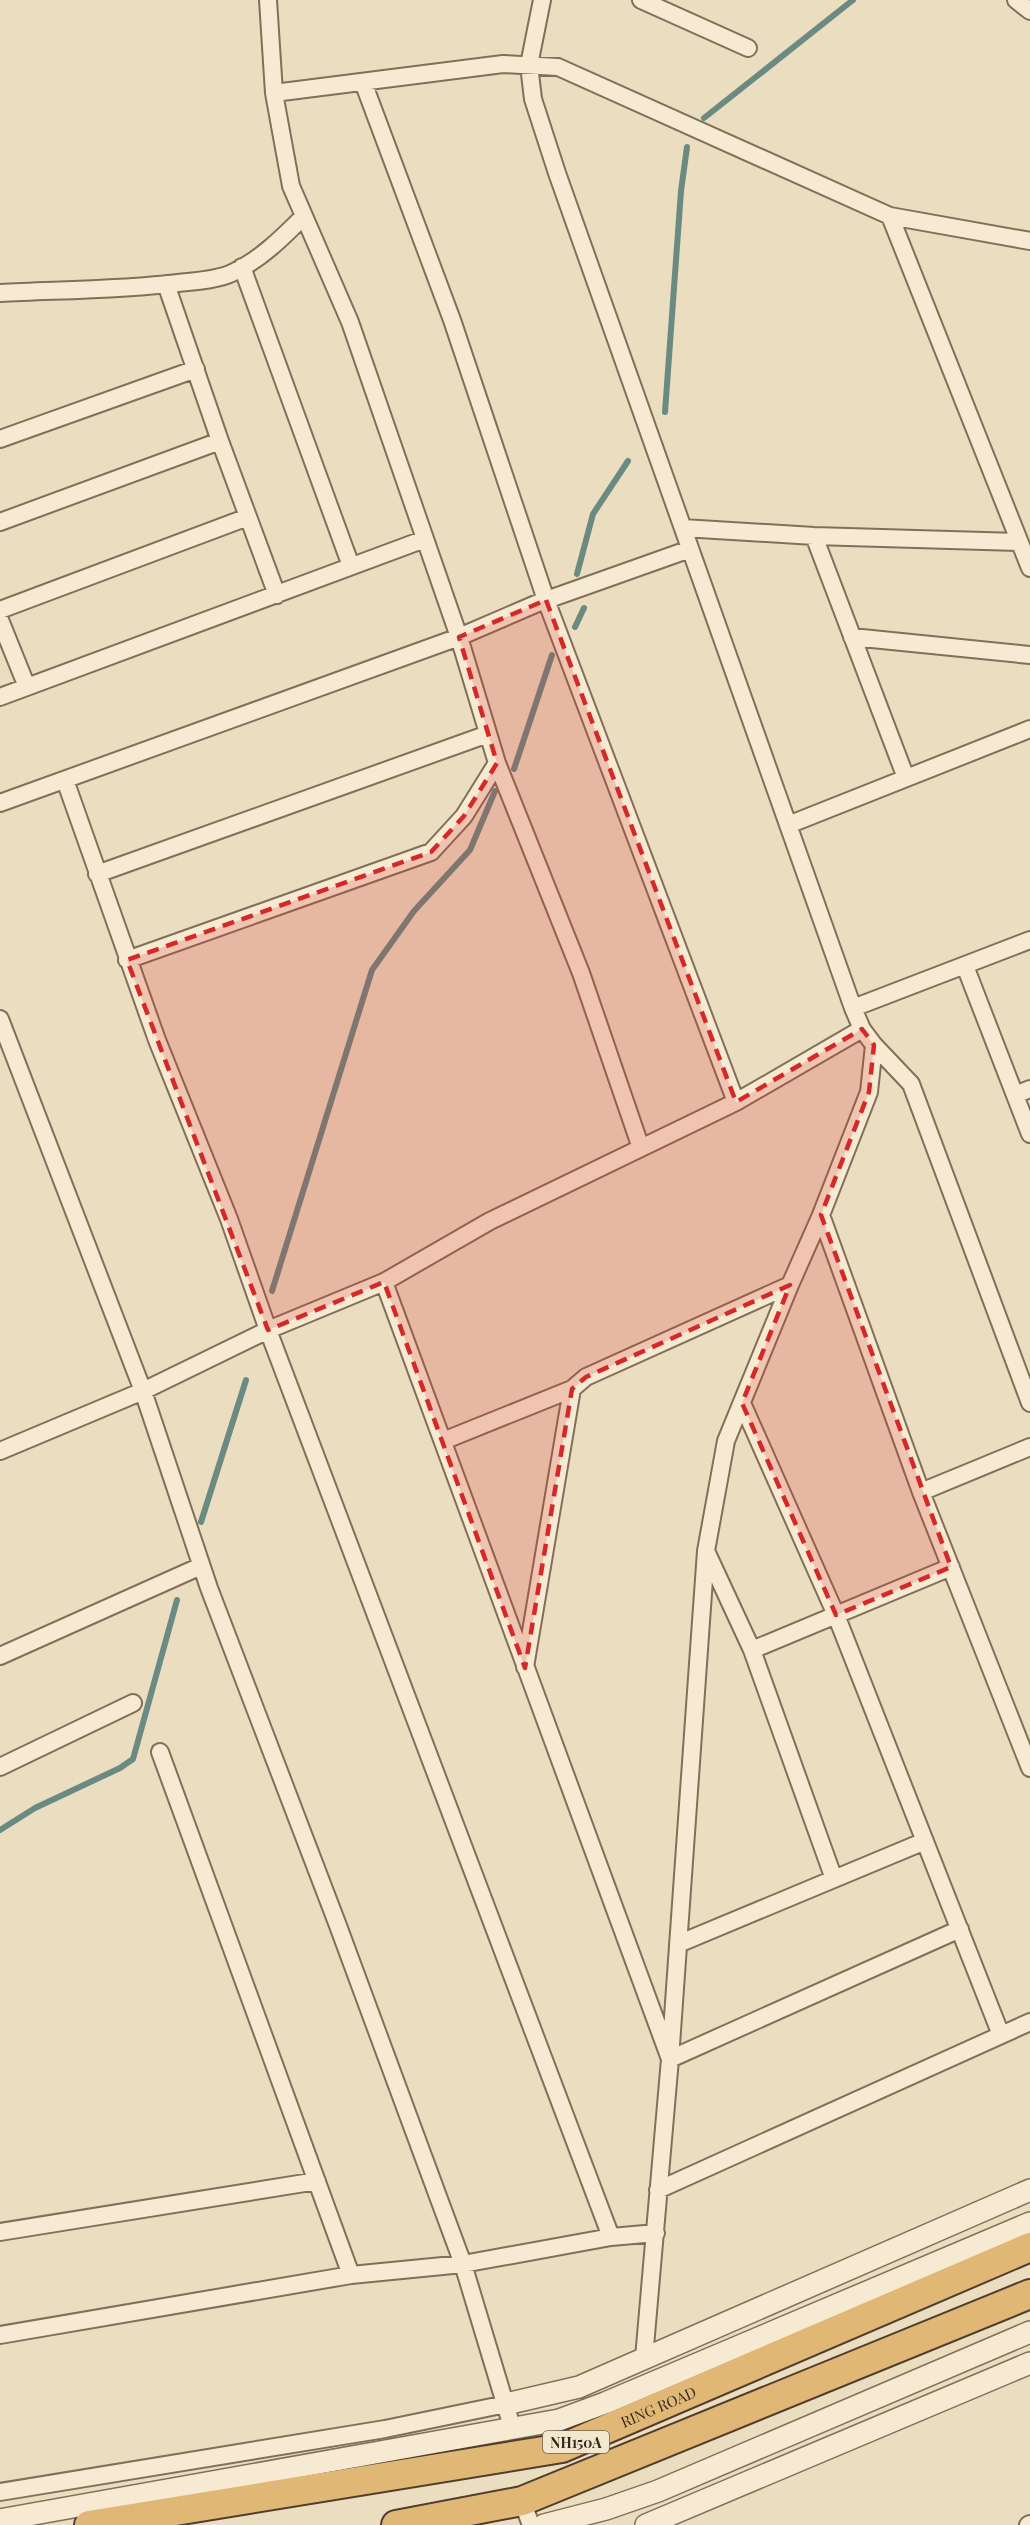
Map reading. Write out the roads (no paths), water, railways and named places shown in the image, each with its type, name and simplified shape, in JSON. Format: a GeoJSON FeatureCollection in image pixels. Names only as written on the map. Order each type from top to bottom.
{"type":"FeatureCollection","features":[{"type":"Feature","properties":{"kind":"highway","name":"RING ROAD"},"geometry":{"type":"LineString","coordinates":[[89,2525],[562,2448],[1030,2247]]}},
{"type":"Feature","properties":{"kind":"highway","name":"NH150A"},"geometry":{"type":"LineString","coordinates":[[396,2525],[526,2513],[1030,2294]]}},
{"type":"Feature","properties":{"kind":"street"},"geometry":{"type":"LineString","coordinates":[[267,0],[274,93],[291,186],[350,322],[459,637],[497,764],[581,974],[641,1148]]}},
{"type":"Feature","properties":{"kind":"street"},"geometry":{"type":"LineString","coordinates":[[542,0],[529,65],[533,99],[557,173],[853,1008],[862,1029],[874,1045],[911,1084],[1030,1403]]}},
{"type":"Feature","properties":{"kind":"street"},"geometry":{"type":"LineString","coordinates":[[641,0],[748,48]]}},
{"type":"Feature","properties":{"kind":"street"},"geometry":{"type":"LineString","coordinates":[[1016,0],[1030,11]]}},
{"type":"Feature","properties":{"kind":"street"},"geometry":{"type":"LineString","coordinates":[[274,93],[503,64],[558,67],[890,216],[1030,241]]}},
{"type":"Feature","properties":{"kind":"street"},"geometry":{"type":"LineString","coordinates":[[363,82],[452,320],[546,600],[736,1102]]}},
{"type":"Feature","properties":{"kind":"street"},"geometry":{"type":"LineString","coordinates":[[0,292],[131,288],[231,273],[278,241],[304,216]]}},
{"type":"Feature","properties":{"kind":"street"},"geometry":{"type":"LineString","coordinates":[[890,216],[1030,568]]}},
{"type":"Feature","properties":{"kind":"street"},"geometry":{"type":"LineString","coordinates":[[242,267],[351,566]]}},
{"type":"Feature","properties":{"kind":"street"},"geometry":{"type":"LineString","coordinates":[[166,284],[220,441],[277,595]]}},
{"type":"Feature","properties":{"kind":"street"},"geometry":{"type":"LineString","coordinates":[[0,439],[196,369]]}},
{"type":"Feature","properties":{"kind":"street"},"geometry":{"type":"LineString","coordinates":[[0,522],[220,441]]}},
{"type":"Feature","properties":{"kind":"street"},"geometry":{"type":"LineString","coordinates":[[0,610],[248,517]]}},
{"type":"Feature","properties":{"kind":"street"},"geometry":{"type":"LineString","coordinates":[[683,528],[814,536],[1019,542]]}},
{"type":"Feature","properties":{"kind":"street"},"geometry":{"type":"LineString","coordinates":[[814,536],[906,778]]}},
{"type":"Feature","properties":{"kind":"street"},"geometry":{"type":"LineString","coordinates":[[0,697],[425,539]]}},
{"type":"Feature","properties":{"kind":"street"},"geometry":{"type":"LineString","coordinates":[[0,803],[459,637],[546,600],[690,549]]}},
{"type":"Feature","properties":{"kind":"street"},"geometry":{"type":"LineString","coordinates":[[0,620],[27,687]]}},
{"type":"Feature","properties":{"kind":"street"},"geometry":{"type":"LineString","coordinates":[[852,638],[1030,655]]}},
{"type":"Feature","properties":{"kind":"street"},"geometry":{"type":"LineString","coordinates":[[788,825],[1030,729]]}},
{"type":"Feature","properties":{"kind":"street"},"geometry":{"type":"LineString","coordinates":[[97,874],[488,734]]}},
{"type":"Feature","properties":{"kind":"street"},"geometry":{"type":"LineString","coordinates":[[127,960],[431,852],[464,816],[497,764]]}},
{"type":"Feature","properties":{"kind":"street"},"geometry":{"type":"LineString","coordinates":[[65,780],[127,960],[229,1219],[267,1330],[611,2237]]}},
{"type":"Feature","properties":{"kind":"street"},"geometry":{"type":"LineString","coordinates":[[853,1008],[1030,939]]}},
{"type":"Feature","properties":{"kind":"street"},"geometry":{"type":"LineString","coordinates":[[965,966],[1023,1092],[1030,1134]]}},
{"type":"Feature","properties":{"kind":"street"},"geometry":{"type":"LineString","coordinates":[[0,1019],[143,1390],[201,1566],[337,1923],[463,2264],[513,2430]]}},
{"type":"Feature","properties":{"kind":"street"},"geometry":{"type":"LineString","coordinates":[[1,1448],[143,1390],[267,1330],[384,1282],[490,1221],[736,1102],[862,1029]]}},
{"type":"Feature","properties":{"kind":"street"},"geometry":{"type":"LineString","coordinates":[[644,2358],[656,2233],[706,1551],[726,1441],[869,1092],[874,1045]]}},
{"type":"Feature","properties":{"kind":"street"},"geometry":{"type":"LineString","coordinates":[[820,1215],[921,1492],[1030,1768]]}},
{"type":"Feature","properties":{"kind":"street"},"geometry":{"type":"LineString","coordinates":[[384,1282],[669,2059]]}},
{"type":"Feature","properties":{"kind":"street"},"geometry":{"type":"LineString","coordinates":[[443,1441],[572,1389],[586,1377],[790,1285]]}},
{"type":"Feature","properties":{"kind":"street"},"geometry":{"type":"LineString","coordinates":[[525,1668],[572,1389]]}},
{"type":"Feature","properties":{"kind":"street"},"geometry":{"type":"LineString","coordinates":[[742,1403],[836,1616],[1001,2035]]}},
{"type":"Feature","properties":{"kind":"street"},"geometry":{"type":"LineString","coordinates":[[921,1492],[1030,1447]]}},
{"type":"Feature","properties":{"kind":"street"},"geometry":{"type":"LineString","coordinates":[[706,1551],[752,1650],[834,1879]]}},
{"type":"Feature","properties":{"kind":"street"},"geometry":{"type":"LineString","coordinates":[[0,1656],[201,1566]]}},
{"type":"Feature","properties":{"kind":"street"},"geometry":{"type":"LineString","coordinates":[[752,1650],[951,1567]]}},
{"type":"Feature","properties":{"kind":"street"},"geometry":{"type":"LineString","coordinates":[[0,1767],[133,1703]]}},
{"type":"Feature","properties":{"kind":"street"},"geometry":{"type":"LineString","coordinates":[[160,1752],[351,2275]]}},
{"type":"Feature","properties":{"kind":"street"},"geometry":{"type":"LineString","coordinates":[[678,1944],[925,1841]]}},
{"type":"Feature","properties":{"kind":"street"},"geometry":{"type":"LineString","coordinates":[[669,2059],[960,1929]]}},
{"type":"Feature","properties":{"kind":"street"},"geometry":{"type":"LineString","coordinates":[[658,2190],[1030,2022]]}},
{"type":"Feature","properties":{"kind":"street"},"geometry":{"type":"LineString","coordinates":[[0,2232],[317,2181]]}},
{"type":"Feature","properties":{"kind":"street"},"geometry":{"type":"LineString","coordinates":[[0,2492],[385,2428],[579,2387],[1030,2190]]}},
{"type":"Feature","properties":{"kind":"street"},"geometry":{"type":"LineString","coordinates":[[0,2520],[559,2421],[1030,2223]]}},
{"type":"Feature","properties":{"kind":"street"},"geometry":{"type":"LineString","coordinates":[[0,2335],[351,2275],[463,2264],[611,2237],[656,2233]]}},
{"type":"Feature","properties":{"kind":"street"},"geometry":{"type":"LineString","coordinates":[[544,2525],[606,2509],[658,2491],[1030,2332]]}},
{"type":"Feature","properties":{"kind":"street"},"geometry":{"type":"LineString","coordinates":[[646,2525],[1030,2363]]}},
{"type":"Feature","properties":{"kind":"waterway"},"geometry":{"type":"LineString","coordinates":[[704,118],[853,0]]}},
{"type":"Feature","properties":{"kind":"waterway"},"geometry":{"type":"LineString","coordinates":[[665,412],[681,191],[687,147]]}},
{"type":"Feature","properties":{"kind":"waterway"},"geometry":{"type":"LineString","coordinates":[[577,574],[593,514],[628,461]]}},
{"type":"Feature","properties":{"kind":"waterway"},"geometry":{"type":"LineString","coordinates":[[575,627],[584,608]]}},
{"type":"Feature","properties":{"kind":"waterway"},"geometry":{"type":"LineString","coordinates":[[514,769],[552,655]]}},
{"type":"Feature","properties":{"kind":"waterway"},"geometry":{"type":"LineString","coordinates":[[272,1291],[372,970],[414,911],[470,850],[495,791]]}},
{"type":"Feature","properties":{"kind":"waterway"},"geometry":{"type":"LineString","coordinates":[[201,1522],[246,1380]]}},
{"type":"Feature","properties":{"kind":"waterway"},"geometry":{"type":"LineString","coordinates":[[0,1830],[35,1808],[120,1768],[133,1759],[177,1600]]}}]}
